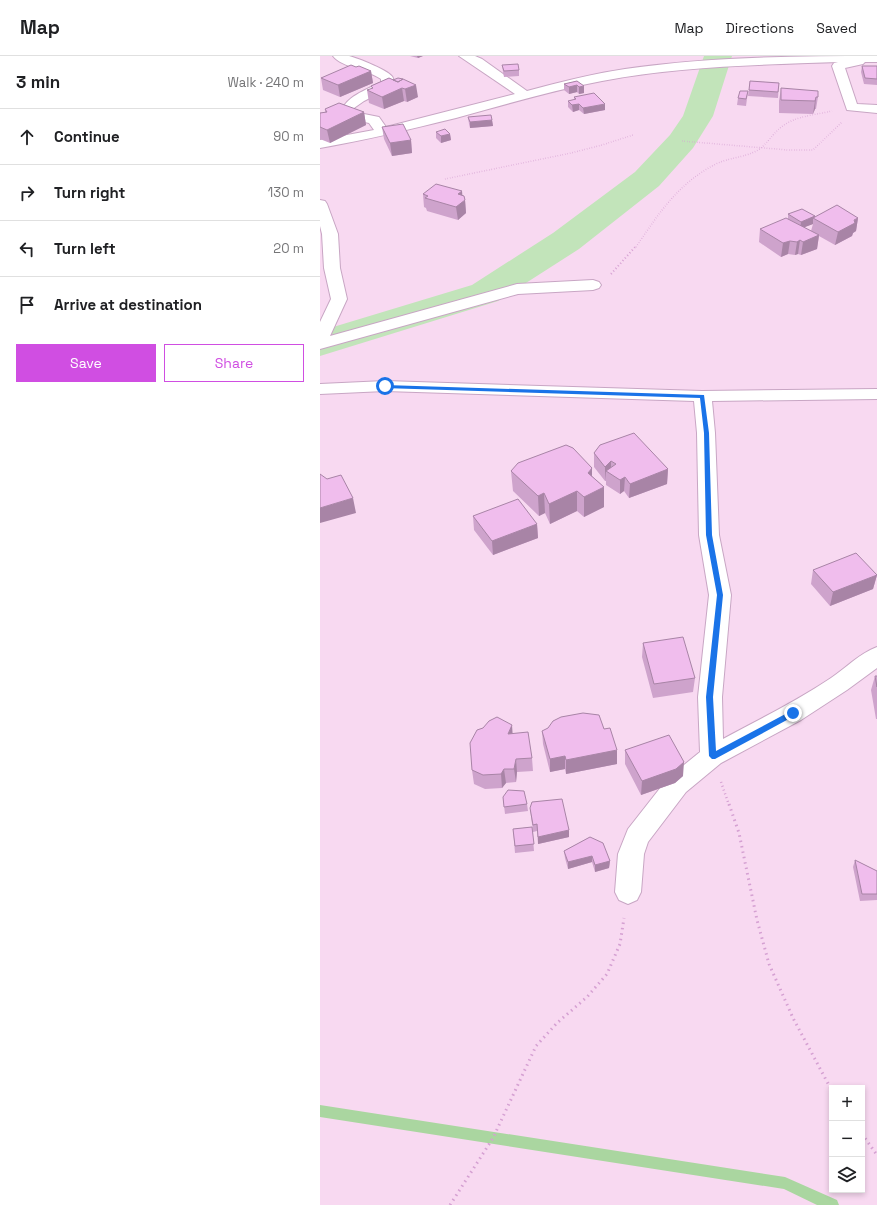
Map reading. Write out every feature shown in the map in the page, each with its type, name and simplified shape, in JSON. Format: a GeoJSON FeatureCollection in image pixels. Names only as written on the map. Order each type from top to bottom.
{"type":"FeatureCollection","features":[{"type":"Feature","properties":{"kind":"street"},"geometry":{"type":"LineString","coordinates":[[339,56],[361,67],[384,75],[387,78],[387,84],[360,98],[348,107],[347,114],[374,120],[383,132]]}},
{"type":"Feature","properties":{"kind":"street"},"geometry":{"type":"LineString","coordinates":[[465,56],[478,62],[525,95]]}},
{"type":"Feature","properties":{"kind":"street"},"geometry":{"type":"LineString","coordinates":[[320,144],[383,132],[525,95],[618,74],[715,64],[843,58],[877,58]]}},
{"type":"Feature","properties":{"kind":"street"},"geometry":{"type":"LineString","coordinates":[[877,58],[841,64],[838,66],[852,107],[877,109]]}},
{"type":"Feature","properties":{"kind":"street"},"geometry":{"type":"LineString","coordinates":[[320,204],[330,234],[332,268],[339,299],[320,339]]}},
{"type":"Feature","properties":{"kind":"street"},"geometry":{"type":"LineString","coordinates":[[320,344],[517,289],[593,284]]}},
{"type":"Feature","properties":{"kind":"street"},"geometry":{"type":"LineString","coordinates":[[320,389],[385,386],[702,396],[877,394]]}},
{"type":"Feature","properties":{"kind":"street"},"geometry":{"type":"LineString","coordinates":[[702,396],[706,433],[709,535],[720,595],[710,697],[712,756]]}},
{"type":"Feature","properties":{"kind":"street"},"geometry":{"type":"LineString","coordinates":[[628,892],[631,854],[637,837],[678,784],[712,756],[793,713],[839,684],[877,656]]}},
{"type":"Feature","properties":{"kind":"path"},"geometry":{"type":"LineString","coordinates":[[593,284],[607,277],[632,253],[662,209],[683,186],[700,174],[719,163],[752,153],[761,148],[781,127],[795,119],[852,107]]}},
{"type":"Feature","properties":{"kind":"path"},"geometry":{"type":"LineString","coordinates":[[682,140],[761,148],[813,150],[844,120]]}},
{"type":"Feature","properties":{"kind":"path"},"geometry":{"type":"LineString","coordinates":[[445,179],[475,175],[582,152],[611,144],[633,135]]}},
{"type":"Feature","properties":{"kind":"path"},"geometry":{"type":"LineString","coordinates":[[712,756],[739,833],[757,920],[769,964],[793,1018],[829,1085]]}},
{"type":"Feature","properties":{"kind":"path"},"geometry":{"type":"LineString","coordinates":[[450,1205],[493,1138],[536,1046],[557,1023],[587,997],[607,974],[620,944],[628,892]]}},
{"type":"Feature","properties":{"kind":"path"},"geometry":{"type":"LineString","coordinates":[[865,1138],[877,1155]]}},
{"type":"Feature","properties":{"kind":"shaded area"},"geometry":{"type":"Polygon","coordinates":[[[320,56],[877,56],[877,1205],[320,1205],[320,56]]]}},
{"type":"Feature","properties":{"kind":"building"},"geometry":{"type":"Polygon","coordinates":[[[518,64],[519,70],[504,71],[502,65],[518,64]]]}},
{"type":"Feature","properties":{"kind":"building"},"geometry":{"type":"Polygon","coordinates":[[[351,65],[356,67],[359,66],[371,71],[338,85],[321,78],[351,65]]]}},
{"type":"Feature","properties":{"kind":"building"},"geometry":{"type":"Polygon","coordinates":[[[862,66],[877,66],[877,79],[865,78],[862,66]]]}},
{"type":"Feature","properties":{"kind":"building"},"geometry":{"type":"Polygon","coordinates":[[[389,78],[398,82],[403,79],[416,85],[405,89],[402,88],[382,97],[367,90],[373,88],[371,86],[389,78]]]}},
{"type":"Feature","properties":{"kind":"building"},"geometry":{"type":"Polygon","coordinates":[[[398,78],[403,79],[398,82],[393,80],[398,78]]]}},
{"type":"Feature","properties":{"kind":"building"},"geometry":{"type":"Polygon","coordinates":[[[577,81],[584,86],[579,87],[577,85],[569,87],[564,84],[577,81]]]}},
{"type":"Feature","properties":{"kind":"building"},"geometry":{"type":"Polygon","coordinates":[[[750,81],[779,83],[778,92],[749,90],[750,81]]]}},
{"type":"Feature","properties":{"kind":"building"},"geometry":{"type":"Polygon","coordinates":[[[781,88],[818,91],[818,97],[816,97],[815,101],[781,100],[781,88]]]}},
{"type":"Feature","properties":{"kind":"building"},"geometry":{"type":"Polygon","coordinates":[[[740,91],[748,91],[746,99],[738,98],[740,91]]]}},
{"type":"Feature","properties":{"kind":"building"},"geometry":{"type":"Polygon","coordinates":[[[594,93],[605,104],[583,108],[579,104],[572,105],[568,101],[576,99],[574,97],[594,93]]]}},
{"type":"Feature","properties":{"kind":"building"},"geometry":{"type":"Polygon","coordinates":[[[339,103],[364,112],[327,130],[320,127],[320,113],[327,112],[325,109],[339,103]]]}},
{"type":"Feature","properties":{"kind":"building"},"geometry":{"type":"Polygon","coordinates":[[[491,115],[492,120],[470,122],[468,117],[491,115]]]}},
{"type":"Feature","properties":{"kind":"building"},"geometry":{"type":"Polygon","coordinates":[[[403,124],[411,140],[390,143],[382,127],[403,124]]]}},
{"type":"Feature","properties":{"kind":"building"},"geometry":{"type":"Polygon","coordinates":[[[445,129],[450,134],[441,136],[436,132],[445,129]]]}},
{"type":"Feature","properties":{"kind":"building"},"geometry":{"type":"Polygon","coordinates":[[[436,184],[462,191],[458,194],[464,196],[465,200],[456,207],[425,198],[428,196],[423,194],[436,184]]]}},
{"type":"Feature","properties":{"kind":"building"},"geometry":{"type":"Polygon","coordinates":[[[837,205],[858,218],[854,220],[855,223],[838,232],[813,218],[837,205]]]}},
{"type":"Feature","properties":{"kind":"building"},"geometry":{"type":"Polygon","coordinates":[[[802,209],[815,216],[801,222],[788,214],[802,209]]]}},
{"type":"Feature","properties":{"kind":"building"},"geometry":{"type":"Polygon","coordinates":[[[786,218],[819,235],[803,242],[800,240],[797,242],[790,241],[783,243],[760,229],[786,218]]]}},
{"type":"Feature","properties":{"kind":"building"},"geometry":{"type":"Polygon","coordinates":[[[634,433],[668,469],[630,484],[625,477],[620,480],[606,471],[616,464],[611,461],[605,467],[594,453],[600,445],[634,433]]]}},
{"type":"Feature","properties":{"kind":"building"},"geometry":{"type":"Polygon","coordinates":[[[566,445],[573,448],[592,468],[588,473],[604,487],[584,497],[577,491],[549,504],[544,493],[538,496],[511,471],[518,463],[566,445]]]}},
{"type":"Feature","properties":{"kind":"building"},"geometry":{"type":"Polygon","coordinates":[[[320,474],[327,479],[341,475],[353,498],[320,508],[320,474]]]}},
{"type":"Feature","properties":{"kind":"building"},"geometry":{"type":"Polygon","coordinates":[[[518,499],[537,524],[492,541],[473,516],[518,499]]]}},
{"type":"Feature","properties":{"kind":"building"},"geometry":{"type":"Polygon","coordinates":[[[856,553],[877,575],[833,592],[813,570],[856,553]]]}},
{"type":"Feature","properties":{"kind":"building"},"geometry":{"type":"Polygon","coordinates":[[[683,637],[695,678],[654,684],[643,643],[683,637]]]}},
{"type":"Feature","properties":{"kind":"building"},"geometry":{"type":"Polygon","coordinates":[[[875,676],[877,676],[877,687],[875,676]]]}},
{"type":"Feature","properties":{"kind":"building"},"geometry":{"type":"Polygon","coordinates":[[[583,713],[599,715],[604,729],[610,728],[617,750],[566,760],[565,756],[550,759],[542,731],[548,728],[553,721],[561,717],[583,713]]]}},
{"type":"Feature","properties":{"kind":"building"},"geometry":{"type":"Polygon","coordinates":[[[497,717],[512,725],[508,734],[528,732],[532,758],[516,759],[514,769],[504,769],[501,774],[483,775],[472,770],[470,743],[477,730],[483,728],[489,721],[497,717]]]}},
{"type":"Feature","properties":{"kind":"building"},"geometry":{"type":"Polygon","coordinates":[[[669,735],[684,762],[676,769],[642,781],[625,750],[669,735]]]}},
{"type":"Feature","properties":{"kind":"building"},"geometry":{"type":"Polygon","coordinates":[[[508,790],[524,791],[527,804],[504,807],[503,797],[508,790]]]}},
{"type":"Feature","properties":{"kind":"building"},"geometry":{"type":"Polygon","coordinates":[[[562,799],[569,830],[538,837],[537,824],[533,825],[530,808],[532,802],[562,799]]]}},
{"type":"Feature","properties":{"kind":"building"},"geometry":{"type":"Polygon","coordinates":[[[532,827],[534,844],[515,846],[513,829],[532,827]]]}},
{"type":"Feature","properties":{"kind":"building"},"geometry":{"type":"Polygon","coordinates":[[[590,837],[603,843],[610,861],[595,865],[592,856],[568,862],[564,851],[590,837]]]}},
{"type":"Feature","properties":{"kind":"building"},"geometry":{"type":"Polygon","coordinates":[[[855,860],[877,871],[877,894],[862,894],[855,860]]]}},
{"type":"Feature","properties":{"kind":"waterway"},"geometry":{"type":"LineString","coordinates":[[320,344],[485,293],[566,241],[647,179],[682,141],[698,116],[718,56]]}},
{"type":"Feature","properties":{"kind":"waterway"},"geometry":{"type":"LineString","coordinates":[[320,1111],[785,1183],[832,1205]]}},
{"type":"Feature","properties":{"kind":"route"},"geometry":{"type":"LineString","coordinates":[[385,386],[702,396],[706,433],[709,535],[720,595],[710,697],[712,756],[793,713]]}}]}
